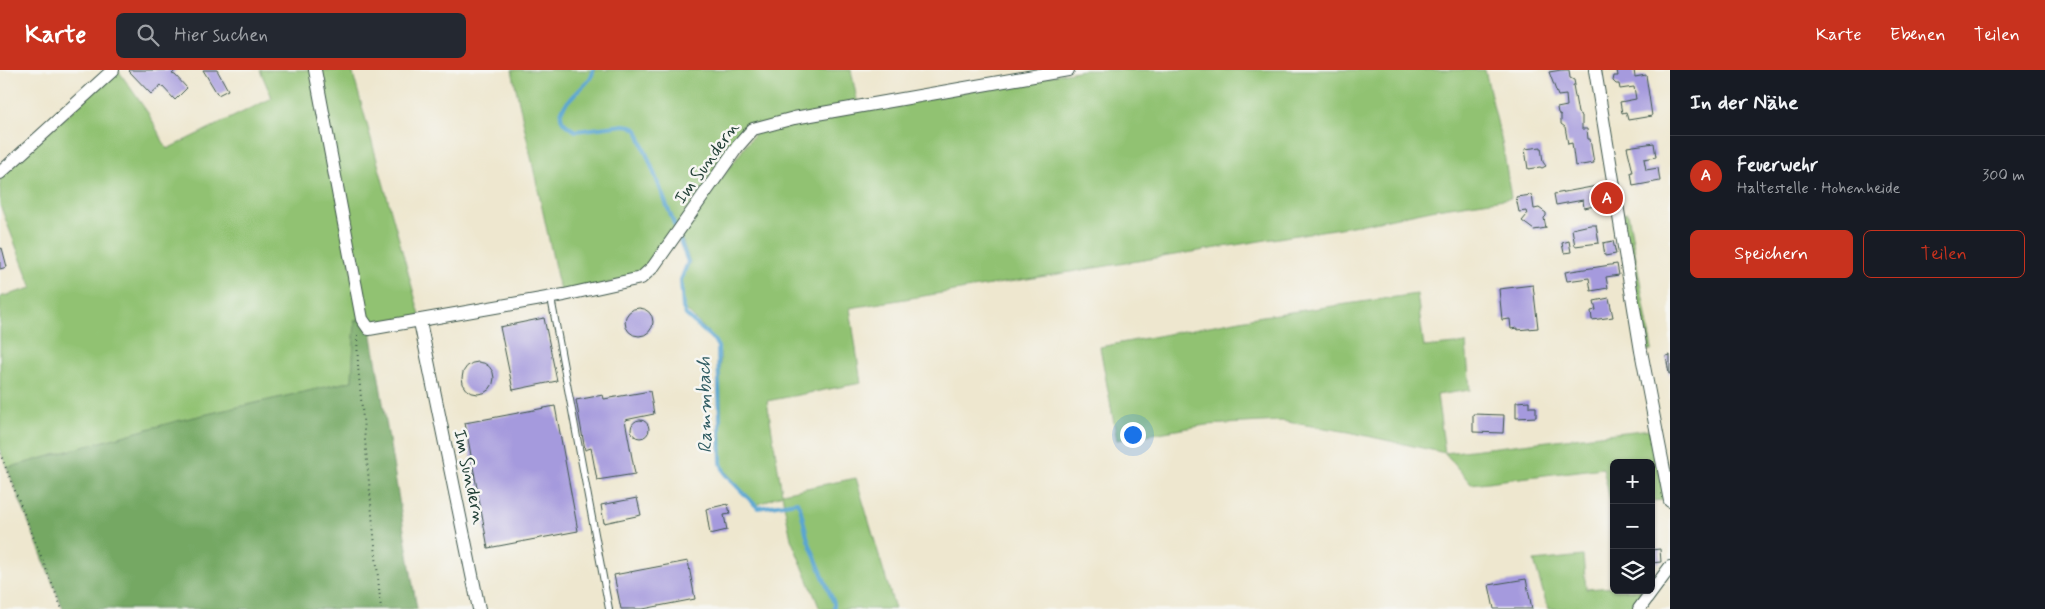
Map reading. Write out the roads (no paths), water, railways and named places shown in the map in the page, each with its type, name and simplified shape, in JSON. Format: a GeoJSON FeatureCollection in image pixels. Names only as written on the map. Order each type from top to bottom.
{"type":"FeatureCollection","features":[{"type":"Feature","properties":{"kind":"street"},"geometry":{"type":"LineString","coordinates":[[0,173],[113,70]]}},
{"type":"Feature","properties":{"kind":"street","name":"Im Sundern"},"geometry":{"type":"LineString","coordinates":[[315,70],[362,319],[369,329],[420,322],[550,298],[641,278],[653,267],[738,146],[753,129],[794,118],[1068,70]]}},
{"type":"Feature","properties":{"kind":"street"},"geometry":{"type":"LineString","coordinates":[[1595,70],[1641,352],[1670,500]]}},
{"type":"Feature","properties":{"kind":"street","name":"Im Sundern"},"geometry":{"type":"LineString","coordinates":[[420,322],[479,609]]}},
{"type":"Feature","properties":{"kind":"street"},"geometry":{"type":"LineString","coordinates":[[1639,609],[1670,567]]}},
{"type":"Feature","properties":{"kind":"lane"},"geometry":{"type":"LineString","coordinates":[[550,298],[609,609]]}},
{"type":"Feature","properties":{"kind":"waterway","name":"Rammbach"},"geometry":{"type":"LineString","coordinates":[[593,70],[591,77],[563,108],[561,116],[564,123],[576,131],[624,125],[631,126],[637,130],[675,226]]}},
{"type":"Feature","properties":{"kind":"waterway","name":"Rammbach"},"geometry":{"type":"LineString","coordinates":[[680,240],[688,262],[681,280],[683,308],[686,315],[714,340],[718,347],[721,463],[725,474],[758,508],[797,502],[808,540],[834,603],[834,609]]}},
{"type":"Feature","properties":{"kind":"place","name":"Feuerwehr"},"geometry":{"type":"Point","coordinates":[1607,198]}}]}
